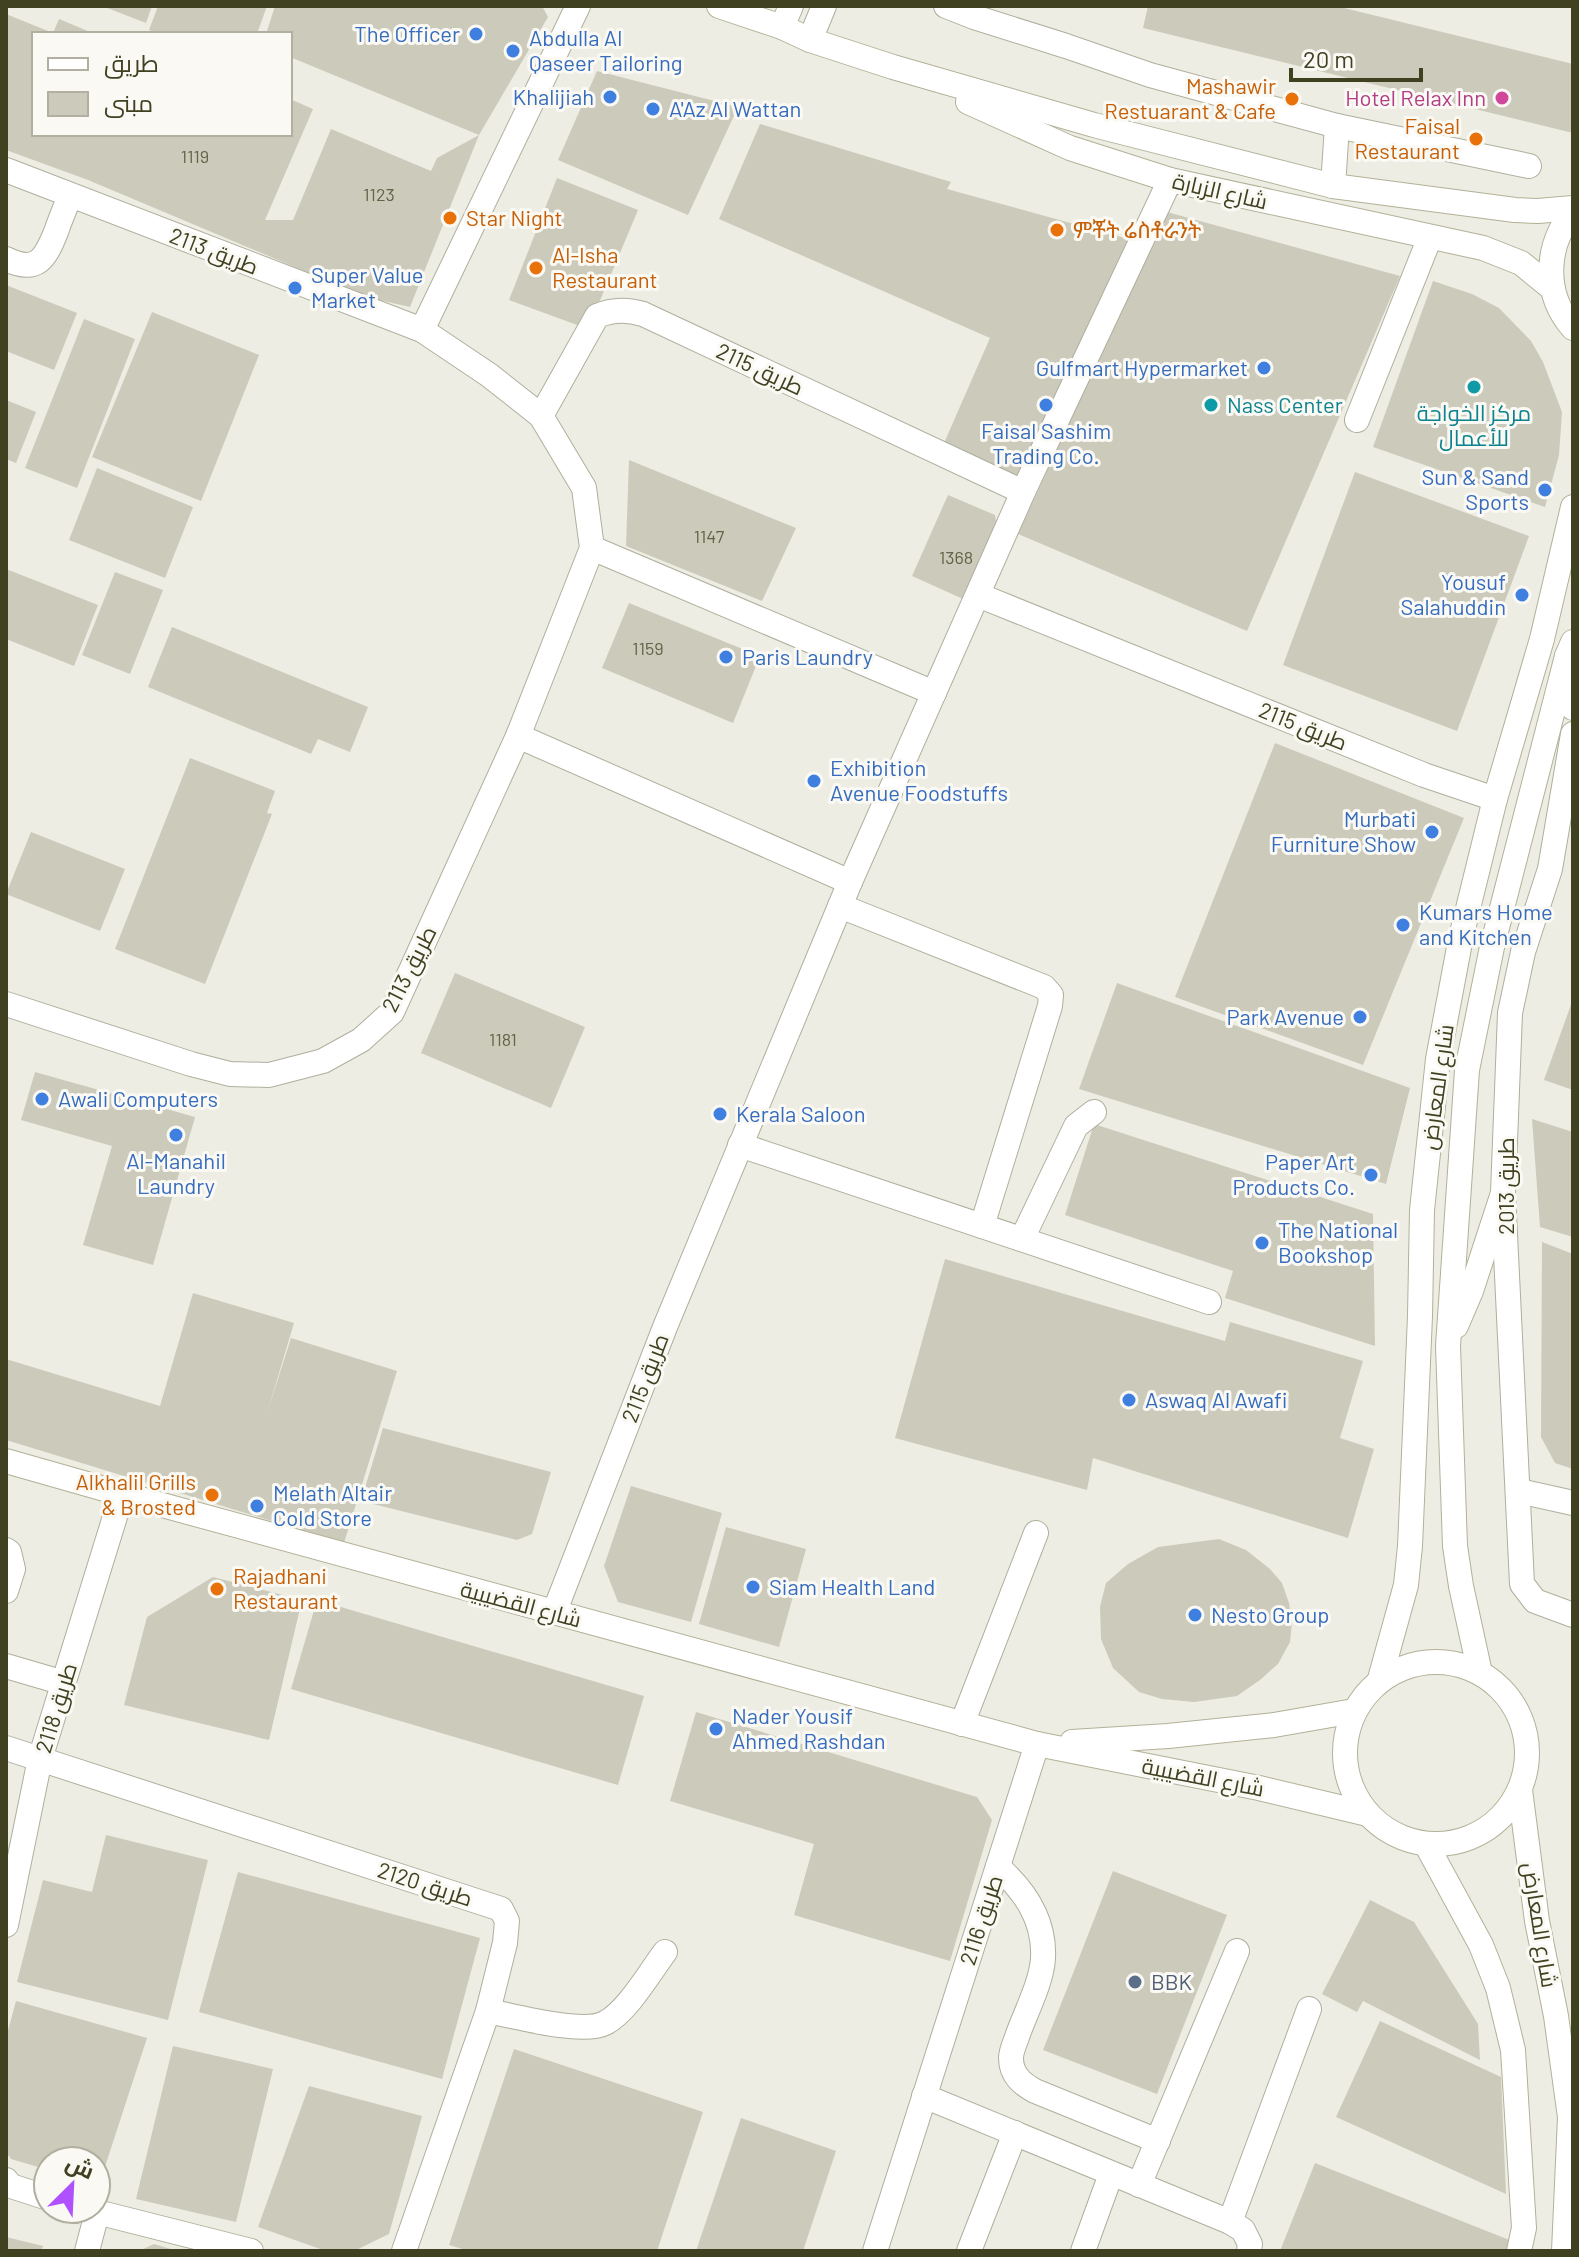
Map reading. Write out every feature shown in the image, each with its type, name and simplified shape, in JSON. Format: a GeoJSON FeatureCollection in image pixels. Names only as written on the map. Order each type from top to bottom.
{"type":"FeatureCollection","features":[{"type":"Feature","properties":{"kind":"street"},"geometry":{"type":"LineString","coordinates":[[422,330],[578,6]]}},
{"type":"Feature","properties":{"kind":"street","name":"شارع الزبارة"},"geometry":{"type":"LineString","coordinates":[[719,6],[787,17],[810,40],[893,67],[1094,125],[1333,186],[1515,210],[1573,210]]}},
{"type":"Feature","properties":{"kind":"street"},"geometry":{"type":"LineString","coordinates":[[810,40],[824,6]]}},
{"type":"Feature","properties":{"kind":"street"},"geometry":{"type":"LineString","coordinates":[[946,6],[1150,75],[1337,126],[1529,166]]}},
{"type":"Feature","properties":{"kind":"street","name":"شارع الزبارة"},"geometry":{"type":"LineString","coordinates":[[893,67],[1070,148],[1170,180],[1483,248],[1521,263],[1553,289]]}},
{"type":"Feature","properties":{"kind":"street"},"geometry":{"type":"LineString","coordinates":[[1333,186],[1337,126]]}},
{"type":"Feature","properties":{"kind":"street","name":"طريق 2113"},"geometry":{"type":"LineString","coordinates":[[6,170],[422,330],[489,375],[541,416],[584,488],[592,548],[518,736],[392,1012],[361,1040],[323,1061],[269,1075],[230,1074],[6,1004]]}},
{"type":"Feature","properties":{"kind":"street","name":"طريق 2115"},"geometry":{"type":"LineString","coordinates":[[554,1613],[665,1327],[850,882],[1023,492],[1170,180]]}},
{"type":"Feature","properties":{"kind":"street"},"geometry":{"type":"LineString","coordinates":[[6,259],[24,266],[35,264],[43,258],[70,196]]}},
{"type":"Feature","properties":{"kind":"street"},"geometry":{"type":"LineString","coordinates":[[1571,327],[1561,312],[1551,271],[1552,253],[1558,235],[1573,210]]}},
{"type":"Feature","properties":{"kind":"street"},"geometry":{"type":"LineString","coordinates":[[1357,420],[1430,237]]}},
{"type":"Feature","properties":{"kind":"street","name":"طريق 2115"},"geometry":{"type":"LineString","coordinates":[[541,416],[597,316],[608,311],[631,311],[1023,492]]}},
{"type":"Feature","properties":{"kind":"street","name":"شارع المعارض"},"geometry":{"type":"LineString","coordinates":[[1380,1679],[1406,1585],[1410,1546],[1422,1210],[1438,1059],[1461,937],[1495,799],[1542,639],[1573,507]]}},
{"type":"Feature","properties":{"kind":"street"},"geometry":{"type":"LineString","coordinates":[[592,548],[934,693]]}},
{"type":"Feature","properties":{"kind":"street","name":"طريق 2115"},"geometry":{"type":"LineString","coordinates":[[978,595],[1424,775],[1495,799]]}},
{"type":"Feature","properties":{"kind":"street"},"geometry":{"type":"LineString","coordinates":[[1570,649],[1573,708]]}},
{"type":"Feature","properties":{"kind":"street","name":"شارع المعارض"},"geometry":{"type":"LineString","coordinates":[[1480,1673],[1455,1546],[1448,1346],[1467,1070],[1492,947],[1570,649]]}},
{"type":"Feature","properties":{"kind":"street","name":"طريق 2013"},"geometry":{"type":"LineString","coordinates":[[1573,734],[1550,869],[1523,952],[1510,1013],[1503,1193],[1522,1584],[1535,1601],[1573,1615]]}},
{"type":"Feature","properties":{"kind":"street"},"geometry":{"type":"LineString","coordinates":[[518,736],[850,882]]}},
{"type":"Feature","properties":{"kind":"street"},"geometry":{"type":"LineString","coordinates":[[1550,869],[1573,842]]}},
{"type":"Feature","properties":{"kind":"street"},"geometry":{"type":"LineString","coordinates":[[840,906],[1044,987],[1051,995],[982,1226]]}},
{"type":"Feature","properties":{"kind":"street"},"geometry":{"type":"LineString","coordinates":[[1022,1239],[1076,1126],[1094,1112]]}},
{"type":"Feature","properties":{"kind":"street"},"geometry":{"type":"LineString","coordinates":[[740,1145],[1209,1302]]}},
{"type":"Feature","properties":{"kind":"street"},"geometry":{"type":"LineString","coordinates":[[1448,1346],[1471,1291],[1503,1193]]}},
{"type":"Feature","properties":{"kind":"street","name":"شارع القضيبية"},"geometry":{"type":"LineString","coordinates":[[6,1461],[1037,1744],[1259,1788],[1368,1814]]}},
{"type":"Feature","properties":{"kind":"street"},"geometry":{"type":"LineString","coordinates":[[1519,1491],[1573,1503]]}},
{"type":"Feature","properties":{"kind":"street","name":"طريق 2118"},"geometry":{"type":"LineString","coordinates":[[6,1925],[40,1759],[122,1494]]}},
{"type":"Feature","properties":{"kind":"street"},"geometry":{"type":"LineString","coordinates":[[962,1724],[1036,1533]]}},
{"type":"Feature","properties":{"kind":"street"},"geometry":{"type":"LineString","coordinates":[[6,1550],[13,1569],[6,1591]]}},
{"type":"Feature","properties":{"kind":"street"},"geometry":{"type":"LineString","coordinates":[[1449,1662],[1480,1673],[1510,1699],[1524,1727],[1527,1759],[1520,1790],[1512,1804],[1489,1827],[1459,1841],[1426,1844],[1394,1834],[1368,1814],[1350,1785],[1345,1769],[1345,1739],[1354,1711],[1380,1679],[1413,1664],[1449,1662]]}},
{"type":"Feature","properties":{"kind":"street"},"geometry":{"type":"LineString","coordinates":[[6,1666],[64,1683]]}},
{"type":"Feature","properties":{"kind":"street","name":"شارع القضيبية"},"geometry":{"type":"LineString","coordinates":[[1037,1744],[1168,1736],[1274,1725],[1354,1711]]}},
{"type":"Feature","properties":{"kind":"street","name":"طريق 2116"},"geometry":{"type":"LineString","coordinates":[[875,2251],[1037,1744]]}},
{"type":"Feature","properties":{"kind":"street","name":"طريق 2120"},"geometry":{"type":"LineString","coordinates":[[6,1748],[501,1909],[507,1921],[505,1943],[488,2011],[404,2251]]}},
{"type":"Feature","properties":{"kind":"street","name":"شارع المعارض"},"geometry":{"type":"LineString","coordinates":[[1520,1790],[1537,1921],[1556,2016],[1570,2117],[1564,2251]]}},
{"type":"Feature","properties":{"kind":"street"},"geometry":{"type":"LineString","coordinates":[[1426,1844],[1481,1945],[1498,1988],[1513,2050],[1524,2228],[1519,2251]]}},
{"type":"Feature","properties":{"kind":"street"},"geometry":{"type":"LineString","coordinates":[[998,1867],[1024,1892],[1033,1908],[1043,1942],[1043,1961],[1011,2058],[1014,2073],[1022,2084],[1035,2091],[1158,2141]]}},
{"type":"Feature","properties":{"kind":"street"},"geometry":{"type":"LineString","coordinates":[[1139,2185],[1237,1951]]}},
{"type":"Feature","properties":{"kind":"street"},"geometry":{"type":"LineString","coordinates":[[488,2011],[584,2028],[605,2023],[629,2002],[665,1952]]}},
{"type":"Feature","properties":{"kind":"street"},"geometry":{"type":"LineString","coordinates":[[1230,2222],[1309,2009]]}},
{"type":"Feature","properties":{"kind":"street"},"geometry":{"type":"LineString","coordinates":[[924,2096],[1230,2222],[1243,2230],[1250,2244],[1249,2251]]}},
{"type":"Feature","properties":{"kind":"street"},"geometry":{"type":"LineString","coordinates":[[969,2251],[1015,2133]]}},
{"type":"Feature","properties":{"kind":"street"},"geometry":{"type":"LineString","coordinates":[[1083,2251],[1111,2174]]}},
{"type":"Feature","properties":{"kind":"street"},"geometry":{"type":"LineString","coordinates":[[6,2180],[11,2186],[32,2193]]}},
{"type":"Feature","properties":{"kind":"street"},"geometry":{"type":"LineString","coordinates":[[112,2216],[251,2251]]}},
{"type":"Feature","properties":{"kind":"street"},"geometry":{"type":"LineString","coordinates":[[87,2251],[90,2225]]}},
{"type":"Feature","properties":{"kind":"building"},"geometry":{"type":"Polygon","coordinates":[[[102,6],[152,6],[146,23],[102,6]]]}},
{"type":"Feature","properties":{"kind":"building"},"geometry":{"type":"Polygon","coordinates":[[[158,6],[267,6],[258,32],[149,30],[158,6]]]}},
{"type":"Feature","properties":{"kind":"building"},"geometry":{"type":"Polygon","coordinates":[[[275,6],[542,6],[548,17],[479,135],[292,58],[292,32],[267,32],[275,6]]]}},
{"type":"Feature","properties":{"kind":"building","name":"Hotel Relax Inn"},"geometry":{"type":"Polygon","coordinates":[[[1148,6],[1336,6],[1573,64],[1573,133],[1143,28],[1148,6]]]}},
{"type":"Feature","properties":{"kind":"building"},"geometry":{"type":"Polygon","coordinates":[[[6,14],[51,32],[32,32],[32,136],[292,136],[292,100],[313,109],[265,220],[293,220],[331,129],[431,171],[437,158],[479,135],[410,307],[366,297],[88,180],[6,150],[6,14]]]}},
{"type":"Feature","properties":{"kind":"building"},"geometry":{"type":"Polygon","coordinates":[[[59,19],[90,32],[53,32],[59,19]]]}},
{"type":"Feature","properties":{"kind":"building"},"geometry":{"type":"Polygon","coordinates":[[[597,71],[738,107],[688,215],[558,160],[597,71]]]}},
{"type":"Feature","properties":{"kind":"building"},"geometry":{"type":"Polygon","coordinates":[[[760,124],[951,182],[947,189],[1132,240],[1030,471],[1007,479],[941,450],[990,338],[719,219],[760,124]]]}},
{"type":"Feature","properties":{"kind":"building"},"geometry":{"type":"Polygon","coordinates":[[[557,178],[638,210],[588,329],[509,300],[557,178]]]}},
{"type":"Feature","properties":{"kind":"building","name":"Nass Center"},"geometry":{"type":"Polygon","coordinates":[[[1167,212],[1400,276],[1247,631],[1018,534],[1167,212]]]}},
{"type":"Feature","properties":{"kind":"building","name":"مركز الخواجة للأعمال"},"geometry":{"type":"Polygon","coordinates":[[[1433,281],[1472,294],[1499,308],[1531,341],[1543,362],[1562,412],[1559,455],[1545,507],[1373,447],[1433,281]]]}},
{"type":"Feature","properties":{"kind":"building"},"geometry":{"type":"Polygon","coordinates":[[[6,285],[77,313],[54,370],[6,351],[6,285]]]}},
{"type":"Feature","properties":{"kind":"building"},"geometry":{"type":"Polygon","coordinates":[[[152,312],[259,355],[201,501],[92,457],[152,312]]]}},
{"type":"Feature","properties":{"kind":"building"},"geometry":{"type":"Polygon","coordinates":[[[84,319],[135,339],[77,488],[25,468],[84,319]]]}},
{"type":"Feature","properties":{"kind":"building"},"geometry":{"type":"Polygon","coordinates":[[[6,400],[36,412],[16,463],[6,459],[6,400]]]}},
{"type":"Feature","properties":{"kind":"building"},"geometry":{"type":"Polygon","coordinates":[[[629,460],[796,528],[762,601],[626,546],[629,460]]]}},
{"type":"Feature","properties":{"kind":"building"},"geometry":{"type":"Polygon","coordinates":[[[97,468],[193,507],[165,578],[69,540],[97,468]]]}},
{"type":"Feature","properties":{"kind":"building"},"geometry":{"type":"Polygon","coordinates":[[[1355,472],[1529,536],[1457,731],[1283,665],[1355,472]]]}},
{"type":"Feature","properties":{"kind":"building"},"geometry":{"type":"Polygon","coordinates":[[[948,495],[995,515],[999,540],[972,603],[912,576],[948,495]]]}},
{"type":"Feature","properties":{"kind":"building"},"geometry":{"type":"Polygon","coordinates":[[[6,569],[98,605],[74,666],[6,639],[6,569]]]}},
{"type":"Feature","properties":{"kind":"building"},"geometry":{"type":"Polygon","coordinates":[[[115,572],[163,590],[130,674],[82,655],[115,572]]]}},
{"type":"Feature","properties":{"kind":"building"},"geometry":{"type":"Polygon","coordinates":[[[629,603],[760,656],[733,723],[602,668],[629,603]]]}},
{"type":"Feature","properties":{"kind":"building"},"geometry":{"type":"Polygon","coordinates":[[[172,627],[368,707],[350,752],[318,739],[311,754],[148,687],[172,627]]]}},
{"type":"Feature","properties":{"kind":"building"},"geometry":{"type":"Polygon","coordinates":[[[1275,743],[1464,818],[1363,1065],[1175,997],[1275,743]]]}},
{"type":"Feature","properties":{"kind":"building"},"geometry":{"type":"Polygon","coordinates":[[[190,758],[275,791],[267,813],[272,814],[205,984],[115,949],[190,758]]]}},
{"type":"Feature","properties":{"kind":"building"},"geometry":{"type":"Polygon","coordinates":[[[31,832],[125,869],[100,931],[6,894],[31,832]]]}},
{"type":"Feature","properties":{"kind":"building"},"geometry":{"type":"Polygon","coordinates":[[[455,973],[585,1027],[551,1108],[421,1053],[455,973]]]}},
{"type":"Feature","properties":{"kind":"building"},"geometry":{"type":"Polygon","coordinates":[[[1117,983],[1410,1088],[1386,1184],[1079,1089],[1117,983]]]}},
{"type":"Feature","properties":{"kind":"building"},"geometry":{"type":"Polygon","coordinates":[[[1573,999],[1573,1090],[1544,1080],[1573,999]]]}},
{"type":"Feature","properties":{"kind":"building"},"geometry":{"type":"Polygon","coordinates":[[[35,1072],[195,1117],[153,1265],[83,1245],[112,1146],[21,1120],[35,1072]]]}},
{"type":"Feature","properties":{"kind":"building"},"geometry":{"type":"Polygon","coordinates":[[[1532,1119],[1573,1132],[1573,1237],[1540,1227],[1532,1119]]]}},
{"type":"Feature","properties":{"kind":"building","name":"The National Bookshop"},"geometry":{"type":"Polygon","coordinates":[[[1094,1124],[1373,1214],[1375,1346],[1225,1298],[1233,1271],[1065,1215],[1094,1124]]]}},
{"type":"Feature","properties":{"kind":"building"},"geometry":{"type":"Polygon","coordinates":[[[1542,1242],[1573,1254],[1573,1469],[1555,1463],[1541,1437],[1542,1242]]]}},
{"type":"Feature","properties":{"kind":"building","name":"Aswaq Al Awafi"},"geometry":{"type":"Polygon","coordinates":[[[945,1259],[1225,1341],[1230,1322],[1363,1361],[1340,1438],[1374,1449],[1348,1538],[1093,1458],[1087,1490],[895,1438],[945,1259]]]}},
{"type":"Feature","properties":{"kind":"building"},"geometry":{"type":"Polygon","coordinates":[[[193,1293],[294,1323],[267,1413],[291,1338],[397,1371],[344,1543],[6,1440],[6,1359],[160,1406],[193,1293]]]}},
{"type":"Feature","properties":{"kind":"building"},"geometry":{"type":"Polygon","coordinates":[[[383,1428],[551,1472],[532,1534],[517,1540],[361,1501],[383,1428]]]}},
{"type":"Feature","properties":{"kind":"building"},"geometry":{"type":"Polygon","coordinates":[[[631,1486],[722,1513],[691,1622],[618,1602],[604,1566],[631,1486]]]}},
{"type":"Feature","properties":{"kind":"building","name":"Siam Health Land"},"geometry":{"type":"Polygon","coordinates":[[[726,1527],[806,1549],[779,1647],[699,1624],[726,1527]]]}},
{"type":"Feature","properties":{"kind":"building","name":"Nesto Group"},"geometry":{"type":"Polygon","coordinates":[[[1219,1539],[1246,1550],[1282,1583],[1292,1622],[1290,1642],[1278,1664],[1237,1696],[1194,1702],[1162,1699],[1139,1692],[1113,1668],[1101,1639],[1100,1607],[1106,1583],[1128,1564],[1158,1547],[1219,1539]]]}},
{"type":"Feature","properties":{"kind":"building"},"geometry":{"type":"Polygon","coordinates":[[[213,1577],[302,1600],[269,1740],[124,1705],[147,1617],[213,1577]]]}},
{"type":"Feature","properties":{"kind":"building"},"geometry":{"type":"Polygon","coordinates":[[[317,1600],[644,1696],[618,1785],[291,1689],[317,1600]]]}},
{"type":"Feature","properties":{"kind":"building"},"geometry":{"type":"Polygon","coordinates":[[[696,1712],[977,1797],[992,1820],[950,1961],[794,1915],[814,1844],[670,1801],[696,1712]]]}},
{"type":"Feature","properties":{"kind":"building"},"geometry":{"type":"Polygon","coordinates":[[[106,1835],[208,1860],[168,2020],[17,1982],[43,1880],[92,1892],[106,1835]]]}},
{"type":"Feature","properties":{"kind":"building","name":"BBK"},"geometry":{"type":"Polygon","coordinates":[[[1113,1871],[1227,1915],[1157,2094],[1043,2050],[1113,1871]]]}},
{"type":"Feature","properties":{"kind":"building"},"geometry":{"type":"Polygon","coordinates":[[[238,1872],[480,1938],[442,2079],[199,2012],[238,1872]]]}},
{"type":"Feature","properties":{"kind":"building"},"geometry":{"type":"Polygon","coordinates":[[[1370,1900],[1414,1922],[1478,2024],[1480,2060],[1363,2001],[1357,2012],[1322,1994],[1370,1900]]]}},
{"type":"Feature","properties":{"kind":"building"},"geometry":{"type":"Polygon","coordinates":[[[16,2001],[147,2038],[112,2145],[32,2145],[32,2165],[11,2159],[6,2152],[6,2038],[16,2001]]]}},
{"type":"Feature","properties":{"kind":"building"},"geometry":{"type":"Polygon","coordinates":[[[1380,2021],[1501,2077],[1506,2194],[1336,2117],[1380,2021]]]}},
{"type":"Feature","properties":{"kind":"building"},"geometry":{"type":"Polygon","coordinates":[[[173,2046],[273,2069],[236,2222],[136,2199],[173,2046]]]}},
{"type":"Feature","properties":{"kind":"building"},"geometry":{"type":"Polygon","coordinates":[[[514,2049],[703,2112],[657,2251],[469,2251],[449,2245],[514,2049]]]}},
{"type":"Feature","properties":{"kind":"building"},"geometry":{"type":"Polygon","coordinates":[[[309,2086],[422,2116],[389,2234],[354,2251],[326,2251],[258,2227],[309,2086]]]}},
{"type":"Feature","properties":{"kind":"building"},"geometry":{"type":"Polygon","coordinates":[[[741,2118],[836,2151],[803,2251],[696,2251],[741,2118]]]}},
{"type":"Feature","properties":{"kind":"building"},"geometry":{"type":"Polygon","coordinates":[[[1315,2163],[1512,2241],[1508,2251],[1280,2251],[1315,2163]]]}},
{"type":"Feature","properties":{"kind":"building"},"geometry":{"type":"Polygon","coordinates":[[[6,2237],[43,2246],[41,2251],[6,2251],[6,2237]]]}},
{"type":"Feature","properties":{"kind":"building"},"geometry":{"type":"Polygon","coordinates":[[[154,2244],[174,2250],[174,2251],[139,2251],[154,2244]]]}},
{"type":"Feature","properties":{"kind":"place","name":"The Officer"},"geometry":{"type":"Point","coordinates":[476,34]}},
{"type":"Feature","properties":{"kind":"place","name":"Abdulla Al Qaseer Tailoring"},"geometry":{"type":"Point","coordinates":[513,51]}},
{"type":"Feature","properties":{"kind":"place","name":"Khalijiah"},"geometry":{"type":"Point","coordinates":[610,97]}},
{"type":"Feature","properties":{"kind":"place","name":"Hotel Relax Inn"},"geometry":{"type":"Point","coordinates":[1502,98]}},
{"type":"Feature","properties":{"kind":"place","name":"Mashawir Restuarant & Cafe"},"geometry":{"type":"Point","coordinates":[1292,99]}},
{"type":"Feature","properties":{"kind":"place","name":"A'Az Al Wattan"},"geometry":{"type":"Point","coordinates":[653,109]}},
{"type":"Feature","properties":{"kind":"place","name":"Faisal Restaurant"},"geometry":{"type":"Point","coordinates":[1476,139]}},
{"type":"Feature","properties":{"kind":"place","name":"Star Night"},"geometry":{"type":"Point","coordinates":[450,218]}},
{"type":"Feature","properties":{"kind":"place","name":"ምቾት ሬስቶራንት"},"geometry":{"type":"Point","coordinates":[1057,230]}},
{"type":"Feature","properties":{"kind":"place","name":"Al-Isha Restaurant"},"geometry":{"type":"Point","coordinates":[536,268]}},
{"type":"Feature","properties":{"kind":"place","name":"Super Value Market"},"geometry":{"type":"Point","coordinates":[295,288]}},
{"type":"Feature","properties":{"kind":"place","name":"Gulfmart Hypermarket"},"geometry":{"type":"Point","coordinates":[1264,368]}},
{"type":"Feature","properties":{"kind":"place","name":"مركز الخواجة للأعمال"},"geometry":{"type":"Point","coordinates":[1474,387]}},
{"type":"Feature","properties":{"kind":"place","name":"Faisal Sashim Trading Co."},"geometry":{"type":"Point","coordinates":[1046,405]}},
{"type":"Feature","properties":{"kind":"place","name":"Nass Center"},"geometry":{"type":"Point","coordinates":[1211,405]}},
{"type":"Feature","properties":{"kind":"place","name":"Sun & Sand Sports"},"geometry":{"type":"Point","coordinates":[1545,490]}},
{"type":"Feature","properties":{"kind":"place","name":"Yousuf Salahuddin"},"geometry":{"type":"Point","coordinates":[1522,595]}},
{"type":"Feature","properties":{"kind":"place","name":"Paris Laundry"},"geometry":{"type":"Point","coordinates":[726,657]}},
{"type":"Feature","properties":{"kind":"place","name":"Exhibition Avenue Foodstuffs"},"geometry":{"type":"Point","coordinates":[814,781]}},
{"type":"Feature","properties":{"kind":"place","name":"Murbati Furniture Show"},"geometry":{"type":"Point","coordinates":[1432,832]}},
{"type":"Feature","properties":{"kind":"place","name":"Kumars Home and Kitchen"},"geometry":{"type":"Point","coordinates":[1403,925]}},
{"type":"Feature","properties":{"kind":"place","name":"Park Avenue"},"geometry":{"type":"Point","coordinates":[1360,1017]}},
{"type":"Feature","properties":{"kind":"place","name":"Awali Computers"},"geometry":{"type":"Point","coordinates":[42,1099]}},
{"type":"Feature","properties":{"kind":"place","name":"Kerala Saloon"},"geometry":{"type":"Point","coordinates":[720,1114]}},
{"type":"Feature","properties":{"kind":"place","name":"Al-Manahil Laundry"},"geometry":{"type":"Point","coordinates":[176,1135]}},
{"type":"Feature","properties":{"kind":"place","name":"Paper Art Products Co."},"geometry":{"type":"Point","coordinates":[1371,1175]}},
{"type":"Feature","properties":{"kind":"place","name":"The National Bookshop"},"geometry":{"type":"Point","coordinates":[1262,1243]}},
{"type":"Feature","properties":{"kind":"place","name":"Aswaq Al Awafi"},"geometry":{"type":"Point","coordinates":[1129,1400]}},
{"type":"Feature","properties":{"kind":"place","name":"Alkhalil Grills & Brosted"},"geometry":{"type":"Point","coordinates":[212,1495]}},
{"type":"Feature","properties":{"kind":"place","name":"Melath Altair Cold Store"},"geometry":{"type":"Point","coordinates":[257,1506]}},
{"type":"Feature","properties":{"kind":"place","name":"Siam Health Land"},"geometry":{"type":"Point","coordinates":[753,1587]}},
{"type":"Feature","properties":{"kind":"place","name":"Rajadhani Restaurant"},"geometry":{"type":"Point","coordinates":[217,1589]}},
{"type":"Feature","properties":{"kind":"place","name":"Nesto Group"},"geometry":{"type":"Point","coordinates":[1195,1615]}},
{"type":"Feature","properties":{"kind":"place","name":"Nader Yousif Ahmed Rashdan"},"geometry":{"type":"Point","coordinates":[716,1729]}},
{"type":"Feature","properties":{"kind":"place","name":"BBK"},"geometry":{"type":"Point","coordinates":[1135,1982]}}]}
